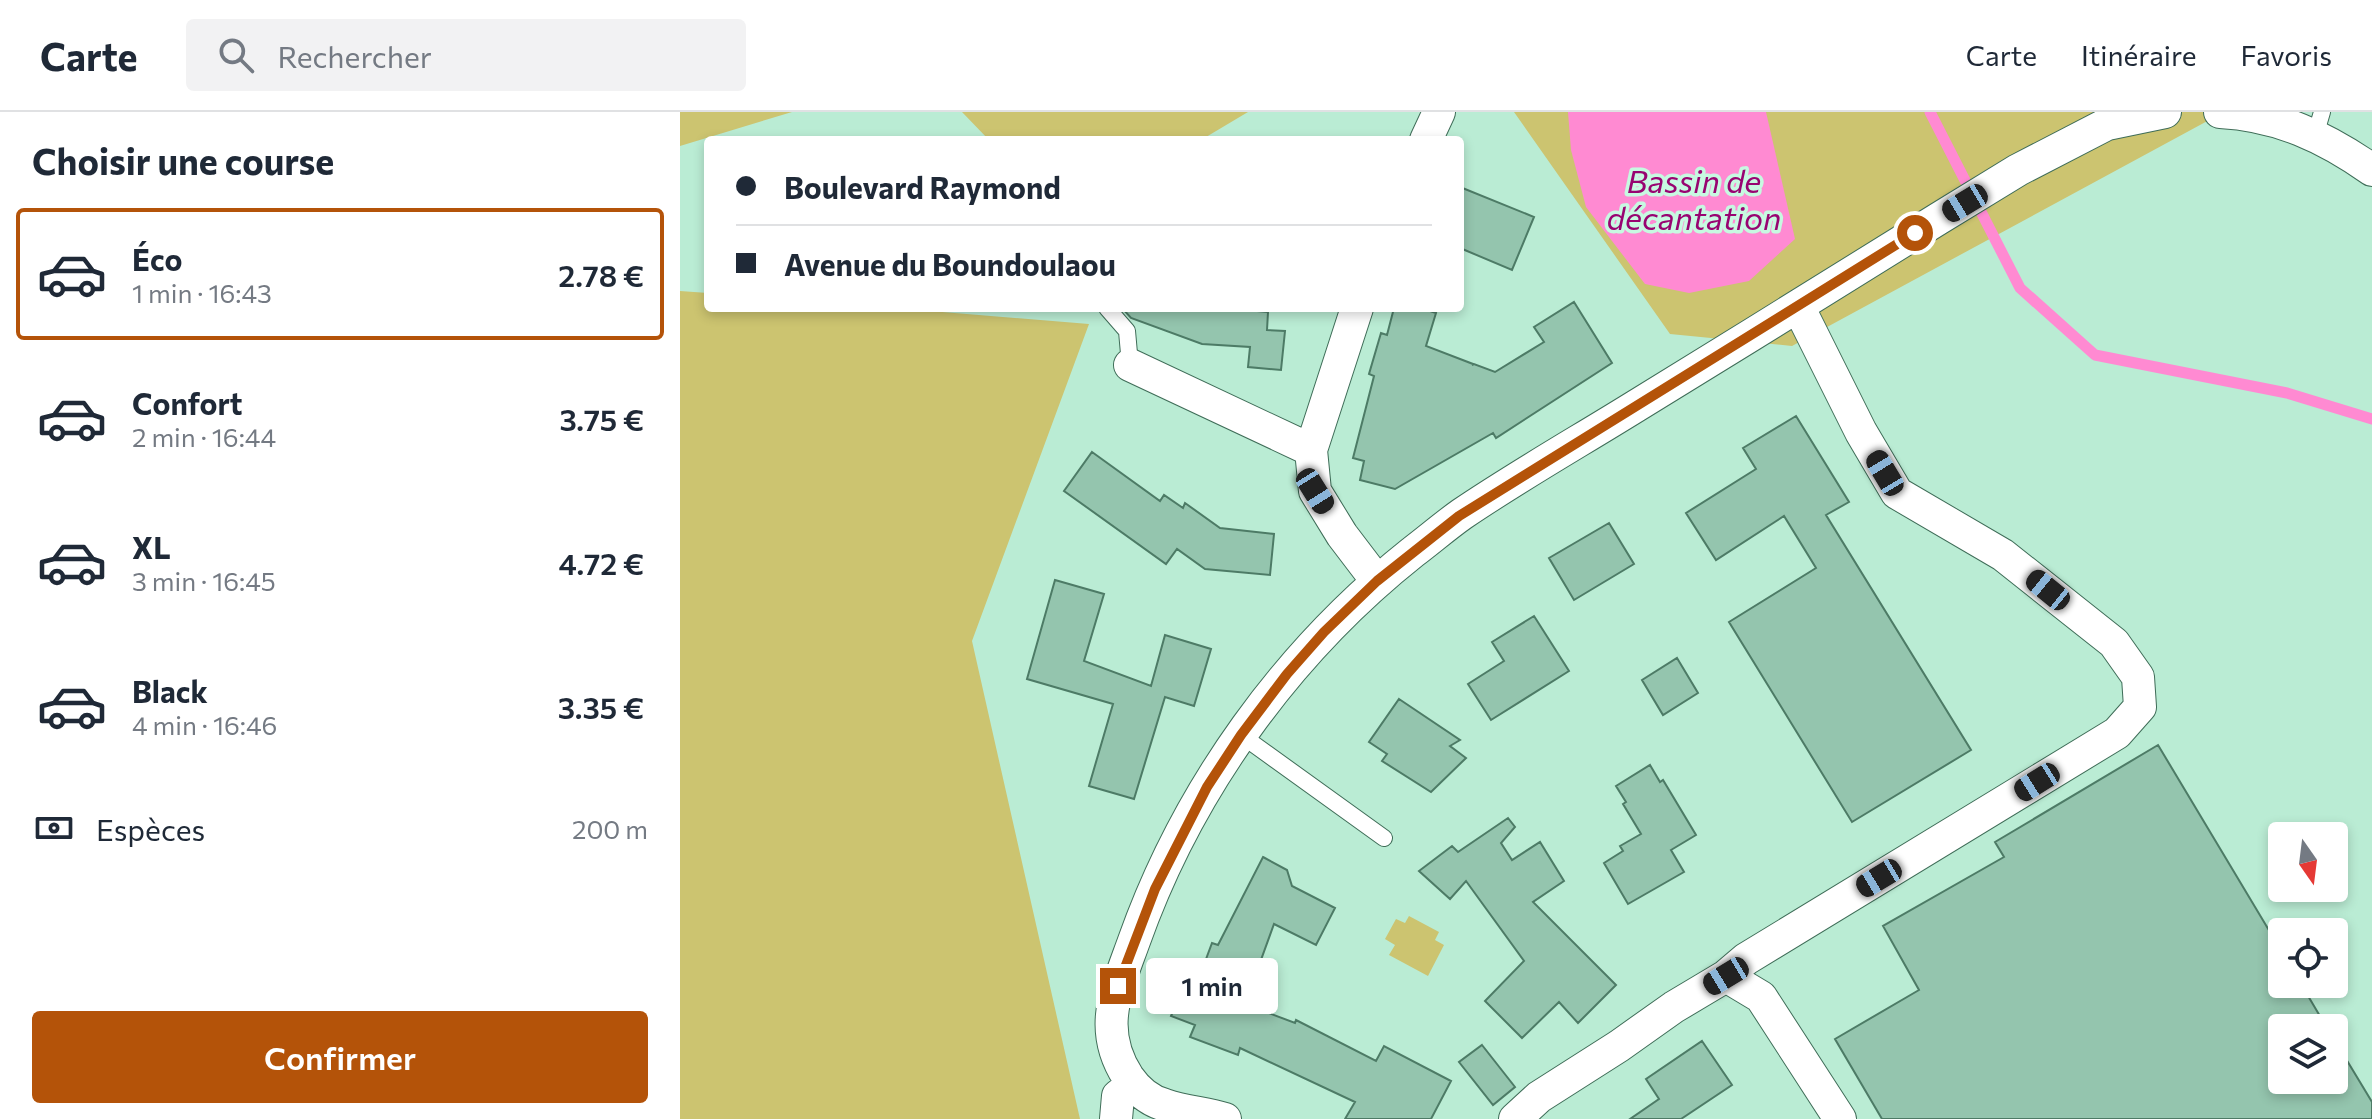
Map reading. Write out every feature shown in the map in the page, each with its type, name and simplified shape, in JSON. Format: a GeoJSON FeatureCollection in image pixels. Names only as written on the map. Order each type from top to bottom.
{"type":"FeatureCollection","features":[{"type":"Feature","properties":{"kind":"street"},"geometry":{"type":"LineString","coordinates":[[1428,136],[1439,112]]}},
{"type":"Feature","properties":{"kind":"street"},"geometry":{"type":"LineString","coordinates":[[1225,1119],[1165,1105],[1149,1098],[1133,1084],[1118,1062],[1110,1029],[1118,986],[1149,903],[1207,787],[1241,735],[1324,632],[1377,581],[1459,516],[1938,219],[2018,170],[2107,124],[2165,112]]}},
{"type":"Feature","properties":{"kind":"street"},"geometry":{"type":"LineString","coordinates":[[2240,113],[2283,123],[2318,124],[2372,170]]}},
{"type":"Feature","properties":{"kind":"street"},"geometry":{"type":"LineString","coordinates":[[1515,1119],[1539,1097],[1726,976],[1746,959],[2117,733],[2140,707],[2138,677],[2114,643],[2003,555],[1897,493],[1861,432],[1798,306]]}},
{"type":"Feature","properties":{"kind":"street"},"geometry":{"type":"LineString","coordinates":[[1356,312],[1311,450],[1315,491],[1342,535],[1377,581]]}},
{"type":"Feature","properties":{"kind":"street"},"geometry":{"type":"LineString","coordinates":[[1130,365],[1311,450]]}},
{"type":"Feature","properties":{"kind":"street"},"geometry":{"type":"LineString","coordinates":[[1726,976],[1761,997],[1840,1119]]}},
{"type":"Feature","properties":{"kind":"street"},"geometry":{"type":"LineString","coordinates":[[1116,1119],[1118,1096],[1133,1084]]}},
{"type":"Feature","properties":{"kind":"lane"},"geometry":{"type":"LineString","coordinates":[[1110,312],[1127,331],[1130,365]]}},
{"type":"Feature","properties":{"kind":"lane"},"geometry":{"type":"LineString","coordinates":[[1241,735],[1384,838]]}},
{"type":"Feature","properties":{"kind":"shaded area"},"geometry":{"type":"Polygon","coordinates":[[[680,112],[792,112],[704,136],[704,139],[680,146],[680,112]]]}},
{"type":"Feature","properties":{"kind":"shaded area"},"geometry":{"type":"Polygon","coordinates":[[[962,112],[1248,112],[1208,136],[985,136],[962,112]]]}},
{"type":"Feature","properties":{"kind":"shaded area"},"geometry":{"type":"Polygon","coordinates":[[[1514,112],[2224,112],[1792,346],[1670,334],[1514,112]]]}},
{"type":"Feature","properties":{"kind":"shaded area"},"geometry":{"type":"Polygon","coordinates":[[[680,291],[704,293],[704,312],[943,312],[1089,324],[972,641],[1080,1119],[680,1119],[680,291]]]}},
{"type":"Feature","properties":{"kind":"shaded area"},"geometry":{"type":"Polygon","coordinates":[[[1409,916],[1439,932],[1435,940],[1444,945],[1428,976],[1389,955],[1395,945],[1385,939],[1396,919],[1405,923],[1409,916]]]}},
{"type":"Feature","properties":{"kind":"water","name":"Bassin de décantation"},"geometry":{"type":"Polygon","coordinates":[[[1568,112],[1766,112],[1795,239],[1749,281],[1689,293],[1645,284],[1586,207],[1571,150],[1568,112]]]}},
{"type":"Feature","properties":{"kind":"building"},"geometry":{"type":"Polygon","coordinates":[[[1464,189],[1534,217],[1512,270],[1464,250],[1464,189]]]}},
{"type":"Feature","properties":{"kind":"building"},"geometry":{"type":"Polygon","coordinates":[[[1574,302],[1612,363],[1496,438],[1493,433],[1395,489],[1360,480],[1364,461],[1353,458],[1374,376],[1369,374],[1381,333],[1387,335],[1393,312],[1436,313],[1426,346],[1495,372],[1544,342],[1534,327],[1574,302]]]}},
{"type":"Feature","properties":{"kind":"building"},"geometry":{"type":"Polygon","coordinates":[[[1126,312],[1268,312],[1267,330],[1285,331],[1281,370],[1248,367],[1250,347],[1202,344],[1131,318],[1126,312]]]}},
{"type":"Feature","properties":{"kind":"building"},"geometry":{"type":"Polygon","coordinates":[[[1796,416],[1849,502],[1826,515],[1971,750],[1852,822],[1729,622],[1816,568],[1784,516],[1716,560],[1686,513],[1756,469],[1743,448],[1796,416]]]}},
{"type":"Feature","properties":{"kind":"building"},"geometry":{"type":"Polygon","coordinates":[[[1092,452],[1160,501],[1164,495],[1183,508],[1185,503],[1220,528],[1274,534],[1270,575],[1205,569],[1177,549],[1166,564],[1064,491],[1092,452]]]}},
{"type":"Feature","properties":{"kind":"building"},"geometry":{"type":"Polygon","coordinates":[[[1609,523],[1634,564],[1574,600],[1549,558],[1609,523]]]}},
{"type":"Feature","properties":{"kind":"building"},"geometry":{"type":"Polygon","coordinates":[[[1055,580],[1104,594],[1084,661],[1151,686],[1165,635],[1211,649],[1194,706],[1165,697],[1134,799],[1089,786],[1113,704],[1027,679],[1055,580]]]}},
{"type":"Feature","properties":{"kind":"building"},"geometry":{"type":"Polygon","coordinates":[[[1534,616],[1569,671],[1491,720],[1468,684],[1504,661],[1492,642],[1534,616]]]}},
{"type":"Feature","properties":{"kind":"building"},"geometry":{"type":"Polygon","coordinates":[[[1677,658],[1698,693],[1663,715],[1642,680],[1677,658]]]}},
{"type":"Feature","properties":{"kind":"building"},"geometry":{"type":"Polygon","coordinates":[[[1399,699],[1460,740],[1450,746],[1466,758],[1431,792],[1382,761],[1387,754],[1369,742],[1399,699]]]}},
{"type":"Feature","properties":{"kind":"building"},"geometry":{"type":"Polygon","coordinates":[[[2158,745],[2268,929],[2268,998],[2309,998],[2319,1014],[2268,1014],[2268,1094],[2348,1094],[2348,1062],[2372,1102],[2372,1119],[1882,1119],[1835,1039],[1919,990],[1883,926],[2004,857],[1995,842],[2158,745]]]}},
{"type":"Feature","properties":{"kind":"building"},"geometry":{"type":"Polygon","coordinates":[[[1650,765],[1660,782],[1663,780],[1696,835],[1671,850],[1684,872],[1628,904],[1604,863],[1623,851],[1620,846],[1641,834],[1616,786],[1650,765]]]}},
{"type":"Feature","properties":{"kind":"building"},"geometry":{"type":"Polygon","coordinates":[[[1508,818],[1515,827],[1501,843],[1512,860],[1540,842],[1564,881],[1533,902],[1616,985],[1578,1023],[1559,1002],[1522,1038],[1485,1001],[1524,961],[1466,881],[1450,899],[1419,871],[1452,846],[1458,852],[1508,818]]]}},
{"type":"Feature","properties":{"kind":"building"},"geometry":{"type":"Polygon","coordinates":[[[1263,857],[1287,870],[1292,886],[1335,908],[1316,945],[1274,924],[1245,1004],[1295,1023],[1296,1020],[1376,1061],[1384,1046],[1451,1081],[1431,1119],[1345,1119],[1355,1102],[1240,1048],[1238,1055],[1190,1037],[1195,1025],[1171,1016],[1185,982],[1196,986],[1212,943],[1218,945],[1263,857]]]}},
{"type":"Feature","properties":{"kind":"building"},"geometry":{"type":"Polygon","coordinates":[[[1702,1041],[1732,1085],[1681,1119],[1630,1119],[1659,1099],[1646,1079],[1702,1041]]]}},
{"type":"Feature","properties":{"kind":"building"},"geometry":{"type":"Polygon","coordinates":[[[1482,1045],[1515,1087],[1493,1105],[1459,1062],[1482,1045]]]}},
{"type":"Feature","properties":{"kind":"waterway"},"geometry":{"type":"LineString","coordinates":[[1930,112],[2020,288],[2095,355],[2287,393],[2372,419]]}},
{"type":"Feature","properties":{"kind":"route"},"geometry":{"type":"LineString","coordinates":[[1118,986],[1155,889],[1207,787],[1287,674],[1324,632],[1377,581],[1459,516],[1915,233]]}}]}
